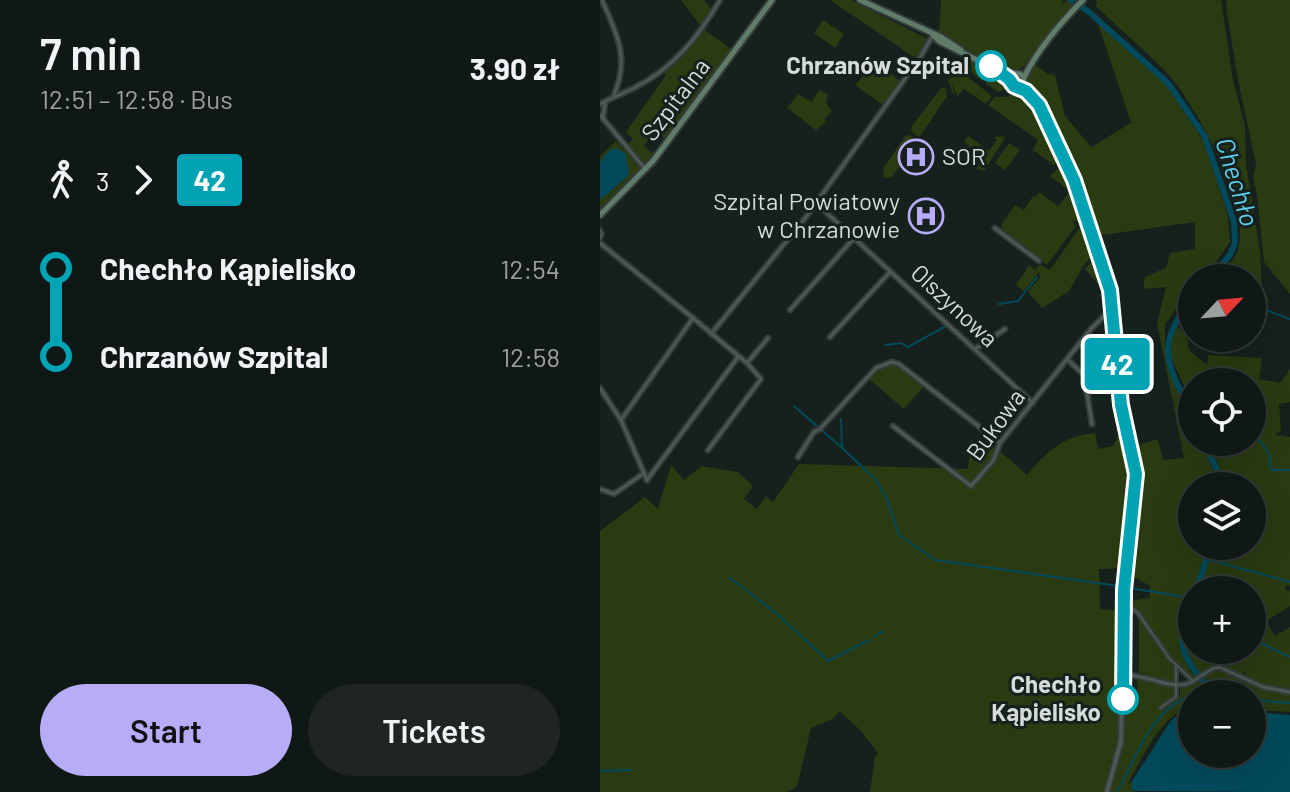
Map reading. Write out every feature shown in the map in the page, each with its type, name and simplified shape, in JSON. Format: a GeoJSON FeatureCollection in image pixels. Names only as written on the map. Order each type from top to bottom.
{"type":"FeatureCollection","features":[{"type":"Feature","properties":{"kind":"main road","name":"Szpitalna"},"geometry":{"type":"LineString","coordinates":[[600,215],[646,170],[772,0]]}},
{"type":"Feature","properties":{"kind":"main road"},"geometry":{"type":"LineString","coordinates":[[860,0],[941,37],[1019,80],[1083,0]]}},
{"type":"Feature","properties":{"kind":"street"},"geometry":{"type":"LineString","coordinates":[[602,0],[620,41],[620,79],[614,95]]}},
{"type":"Feature","properties":{"kind":"street"},"geometry":{"type":"LineString","coordinates":[[646,170],[601,111],[606,101],[614,95],[641,83],[689,47],[720,0]]}},
{"type":"Feature","properties":{"kind":"street"},"geometry":{"type":"LineString","coordinates":[[711,334],[816,203],[933,35]]}},
{"type":"Feature","properties":{"kind":"street"},"geometry":{"type":"LineString","coordinates":[[1019,80],[1034,98],[1066,162],[1108,281],[1121,405],[1136,474],[1124,590],[1121,741],[1107,792]]}},
{"type":"Feature","properties":{"kind":"street","name":"Olszynowa"},"geometry":{"type":"LineString","coordinates":[[816,203],[1033,403]]}},
{"type":"Feature","properties":{"kind":"street"},"geometry":{"type":"LineString","coordinates":[[995,228],[1039,261]]}},
{"type":"Feature","properties":{"kind":"street"},"geometry":{"type":"LineString","coordinates":[[600,230],[600,241],[747,363],[761,379],[708,450]]}},
{"type":"Feature","properties":{"kind":"street"},"geometry":{"type":"LineString","coordinates":[[790,310],[854,238]]}},
{"type":"Feature","properties":{"kind":"street"},"geometry":{"type":"LineString","coordinates":[[830,337],[890,272]]}},
{"type":"Feature","properties":{"kind":"street","name":"Bukowa"},"geometry":{"type":"LineString","coordinates":[[893,426],[971,486],[993,461],[1000,443],[1091,329],[1112,308]]}},
{"type":"Feature","properties":{"kind":"street"},"geometry":{"type":"LineString","coordinates":[[621,420],[693,318]]}},
{"type":"Feature","properties":{"kind":"street"},"geometry":{"type":"LineString","coordinates":[[974,349],[1005,329]]}},
{"type":"Feature","properties":{"kind":"street"},"geometry":{"type":"LineString","coordinates":[[747,363],[768,338]]}},
{"type":"Feature","properties":{"kind":"street"},"geometry":{"type":"LineString","coordinates":[[600,388],[621,420],[647,480],[738,357]]}},
{"type":"Feature","properties":{"kind":"street"},"geometry":{"type":"LineString","coordinates":[[1068,360],[1084,375],[1092,424]]}},
{"type":"Feature","properties":{"kind":"street"},"geometry":{"type":"LineString","coordinates":[[798,457],[814,432],[876,368],[892,362],[899,364],[1000,443]]}},
{"type":"Feature","properties":{"kind":"street"},"geometry":{"type":"LineString","coordinates":[[600,489],[614,494],[644,473]]}},
{"type":"Feature","properties":{"kind":"street"},"geometry":{"type":"LineString","coordinates":[[1126,608],[1135,610],[1167,656],[1192,680]]}},
{"type":"Feature","properties":{"kind":"street"},"geometry":{"type":"LineString","coordinates":[[1135,610],[1135,616]]}},
{"type":"Feature","properties":{"kind":"street"},"geometry":{"type":"LineString","coordinates":[[1160,708],[1176,697],[1176,665]]}},
{"type":"Feature","properties":{"kind":"street"},"geometry":{"type":"LineString","coordinates":[[1195,680],[1212,668],[1223,668],[1248,680]]}},
{"type":"Feature","properties":{"kind":"street"},"geometry":{"type":"LineString","coordinates":[[1123,675],[1141,675],[1176,685]]}},
{"type":"Feature","properties":{"kind":"street"},"geometry":{"type":"LineString","coordinates":[[1266,688],[1290,692]]}},
{"type":"Feature","properties":{"kind":"green space"},"geometry":{"type":"Polygon","coordinates":[[[681,0],[704,0],[712,10],[702,28],[681,0]]]}},
{"type":"Feature","properties":{"kind":"green space"},"geometry":{"type":"Polygon","coordinates":[[[830,0],[851,0],[928,39],[915,58],[830,0]]]}},
{"type":"Feature","properties":{"kind":"green space"},"geometry":{"type":"Polygon","coordinates":[[[941,0],[1063,0],[1062,5],[1067,0],[1074,4],[1024,66],[1014,72],[979,57],[939,32],[941,0]]]}},
{"type":"Feature","properties":{"kind":"green space"},"geometry":{"type":"Polygon","coordinates":[[[1094,0],[1221,0],[1233,80],[1245,126],[1246,163],[1261,264],[1229,264],[1239,245],[1240,227],[1228,180],[1205,130],[1167,73],[1096,6],[1094,0]]]}},
{"type":"Feature","properties":{"kind":"green space"},"geometry":{"type":"Polygon","coordinates":[[[1227,0],[1290,0],[1290,294],[1264,262],[1253,178],[1256,164],[1227,0]]]}},
{"type":"Feature","properties":{"kind":"green space"},"geometry":{"type":"Polygon","coordinates":[[[823,20],[844,34],[835,48],[814,33],[823,20]]]}},
{"type":"Feature","properties":{"kind":"green space"},"geometry":{"type":"Polygon","coordinates":[[[1098,24],[1166,84],[1204,142],[1228,216],[1230,242],[1215,264],[1178,264],[1178,306],[1165,325],[1165,348],[1178,388],[1178,428],[1157,323],[1166,287],[1143,289],[1145,277],[1166,268],[1170,253],[1195,249],[1195,222],[1096,236],[1068,161],[1027,78],[1034,64],[1055,75],[1065,116],[1091,147],[1131,123],[1098,24]]]}},
{"type":"Feature","properties":{"kind":"green space"},"geometry":{"type":"Polygon","coordinates":[[[705,30],[734,51],[667,141],[655,131],[644,146],[655,156],[644,165],[627,145],[633,139],[626,132],[666,75],[663,70],[690,48],[705,30]]]}},
{"type":"Feature","properties":{"kind":"green space"},"geometry":{"type":"Polygon","coordinates":[[[965,56],[981,68],[983,82],[969,70],[960,68],[961,59],[965,56]]]}},
{"type":"Feature","properties":{"kind":"green space"},"geometry":{"type":"Polygon","coordinates":[[[876,62],[900,81],[883,105],[855,85],[876,62]]]}},
{"type":"Feature","properties":{"kind":"green space"},"geometry":{"type":"Polygon","coordinates":[[[984,68],[1005,78],[1007,89],[998,92],[986,84],[984,68]]]}},
{"type":"Feature","properties":{"kind":"green space"},"geometry":{"type":"Polygon","coordinates":[[[963,73],[992,96],[986,104],[964,89],[957,96],[952,82],[955,96],[953,94],[948,80],[963,73]]]}},
{"type":"Feature","properties":{"kind":"green space"},"geometry":{"type":"Polygon","coordinates":[[[945,87],[947,96],[921,135],[917,136],[911,131],[912,126],[941,88],[945,87]]]}},
{"type":"Feature","properties":{"kind":"green space"},"geometry":{"type":"Polygon","coordinates":[[[819,90],[828,94],[826,103],[832,111],[825,118],[826,122],[816,130],[787,108],[798,94],[812,102],[819,90]]]}},
{"type":"Feature","properties":{"kind":"green space"},"geometry":{"type":"Polygon","coordinates":[[[1018,90],[1032,100],[1050,131],[1061,159],[1054,165],[1033,150],[1038,140],[988,105],[995,97],[1007,97],[1018,90]]]}},
{"type":"Feature","properties":{"kind":"green space"},"geometry":{"type":"Polygon","coordinates":[[[911,135],[913,139],[898,161],[900,166],[892,177],[884,178],[883,169],[905,136],[911,135]]]}},
{"type":"Feature","properties":{"kind":"green space"},"geometry":{"type":"Polygon","coordinates":[[[968,136],[989,151],[997,140],[994,137],[1005,138],[984,171],[976,169],[984,157],[964,142],[968,136]]]}},
{"type":"Feature","properties":{"kind":"green space"},"geometry":{"type":"Polygon","coordinates":[[[616,141],[640,167],[640,172],[600,210],[600,156],[616,141]]]}},
{"type":"Feature","properties":{"kind":"green space"},"geometry":{"type":"Polygon","coordinates":[[[1009,143],[1020,150],[1005,170],[995,163],[1009,143]]]}},
{"type":"Feature","properties":{"kind":"green space"},"geometry":{"type":"Polygon","coordinates":[[[1061,166],[1083,222],[1072,219],[1076,226],[1047,265],[1001,225],[1015,205],[1024,210],[1039,192],[1058,206],[1070,191],[1050,176],[1061,166]]]}},
{"type":"Feature","properties":{"kind":"green space"},"geometry":{"type":"Polygon","coordinates":[[[1080,227],[1084,234],[1089,232],[1095,252],[1069,291],[1042,308],[1028,292],[1040,277],[1039,272],[1024,291],[1016,285],[1029,265],[1037,271],[1040,265],[1050,270],[1080,227]]]}},
{"type":"Feature","properties":{"kind":"green space"},"geometry":{"type":"Polygon","coordinates":[[[1096,256],[1106,282],[1097,283],[1085,269],[1096,256]]]}},
{"type":"Feature","properties":{"kind":"green space"},"geometry":{"type":"Polygon","coordinates":[[[1175,324],[1178,327],[1178,352],[1191,352],[1207,365],[1208,355],[1262,358],[1261,368],[1178,368],[1178,373],[1169,353],[1175,324]]]}},
{"type":"Feature","properties":{"kind":"green space"},"geometry":{"type":"Polygon","coordinates":[[[898,365],[924,386],[904,409],[869,379],[878,369],[898,365]]]}},
{"type":"Feature","properties":{"kind":"green space"},"geometry":{"type":"Polygon","coordinates":[[[1290,369],[1290,402],[1279,404],[1281,431],[1275,435],[1290,437],[1290,586],[1284,589],[1289,592],[1290,589],[1290,606],[1266,621],[1266,576],[1202,576],[1207,560],[1266,560],[1266,472],[1222,472],[1215,456],[1266,456],[1266,380],[1280,383],[1290,369]]]}},
{"type":"Feature","properties":{"kind":"green space"},"geometry":{"type":"Polygon","coordinates":[[[1123,426],[1131,456],[1132,479],[1121,568],[1099,569],[1100,609],[1119,611],[1120,740],[1106,792],[870,792],[878,753],[860,730],[839,711],[833,719],[811,728],[797,787],[787,792],[600,792],[600,531],[645,497],[658,509],[671,465],[684,480],[702,466],[738,472],[753,486],[744,499],[757,509],[766,496],[773,502],[799,464],[968,469],[971,439],[988,452],[993,445],[1027,475],[1049,452],[1074,437],[1095,433],[1098,449],[1113,446],[1123,426]]]}},
{"type":"Feature","properties":{"kind":"green space"},"geometry":{"type":"Polygon","coordinates":[[[1158,439],[1163,460],[1207,456],[1214,472],[1178,472],[1178,560],[1204,560],[1199,576],[1178,576],[1178,664],[1187,664],[1197,678],[1194,680],[1167,655],[1137,611],[1127,607],[1127,599],[1150,598],[1150,586],[1130,575],[1140,480],[1135,446],[1158,439]]]}},
{"type":"Feature","properties":{"kind":"green space"},"geometry":{"type":"Polygon","coordinates":[[[1127,609],[1135,612],[1131,618],[1131,672],[1127,672],[1127,609]]]}},
{"type":"Feature","properties":{"kind":"green space"},"geometry":{"type":"Polygon","coordinates":[[[1136,612],[1175,665],[1175,683],[1137,672],[1139,619],[1136,612]]]}},
{"type":"Feature","properties":{"kind":"green space"},"geometry":{"type":"Polygon","coordinates":[[[1266,621],[1275,636],[1290,627],[1290,690],[1266,686],[1266,680],[1245,678],[1246,669],[1242,676],[1214,665],[1201,675],[1191,664],[1266,664],[1266,621]]]}},
{"type":"Feature","properties":{"kind":"green space"},"geometry":{"type":"Polygon","coordinates":[[[1216,669],[1244,680],[1206,680],[1203,677],[1216,669]]]}},
{"type":"Feature","properties":{"kind":"green space"},"geometry":{"type":"Polygon","coordinates":[[[1131,677],[1130,702],[1134,704],[1138,702],[1137,677],[1174,686],[1178,714],[1154,739],[1127,785],[1132,781],[1135,792],[1111,792],[1124,742],[1126,678],[1131,677]]]}},
{"type":"Feature","properties":{"kind":"green space"},"geometry":{"type":"Polygon","coordinates":[[[1266,690],[1290,694],[1290,712],[1266,711],[1266,690]]]}},
{"type":"Feature","properties":{"kind":"water"},"geometry":{"type":"Polygon","coordinates":[[[617,148],[626,155],[629,175],[600,200],[600,162],[610,150],[617,148]]]}},
{"type":"Feature","properties":{"kind":"water"},"geometry":{"type":"Polygon","coordinates":[[[1266,713],[1290,715],[1290,792],[1132,791],[1132,781],[1177,715],[1178,768],[1266,768],[1266,713]]]}},
{"type":"Feature","properties":{"kind":"waterway","name":"Chechło"},"geometry":{"type":"LineString","coordinates":[[1071,0],[1089,12],[1168,83],[1205,137],[1234,222],[1235,243],[1222,264]]}},
{"type":"Feature","properties":{"kind":"waterway"},"geometry":{"type":"LineString","coordinates":[[1042,100],[1072,167],[1097,237]]}},
{"type":"Feature","properties":{"kind":"waterway"},"geometry":{"type":"LineString","coordinates":[[999,304],[1018,301],[1037,277]]}},
{"type":"Feature","properties":{"kind":"waterway"},"geometry":{"type":"LineString","coordinates":[[1269,311],[1290,319]]}},
{"type":"Feature","properties":{"kind":"waterway","name":"Chechło"},"geometry":{"type":"LineString","coordinates":[[1178,320],[1168,344],[1171,369],[1178,385]]}},
{"type":"Feature","properties":{"kind":"waterway"},"geometry":{"type":"LineString","coordinates":[[885,345],[901,343],[908,347],[946,326]]}},
{"type":"Feature","properties":{"kind":"waterway"},"geometry":{"type":"LineString","coordinates":[[794,406],[841,447]]}},
{"type":"Feature","properties":{"kind":"waterway"},"geometry":{"type":"LineString","coordinates":[[841,419],[842,448],[875,479],[886,497],[899,535],[935,560],[1118,586]]}},
{"type":"Feature","properties":{"kind":"waterway"},"geometry":{"type":"LineString","coordinates":[[1266,450],[1271,470],[1290,470]]}},
{"type":"Feature","properties":{"kind":"waterway","name":"Chechło"},"geometry":{"type":"LineString","coordinates":[[1211,456],[1218,472]]}},
{"type":"Feature","properties":{"kind":"waterway"},"geometry":{"type":"LineString","coordinates":[[1133,471],[1133,481]]}},
{"type":"Feature","properties":{"kind":"waterway"},"geometry":{"type":"LineString","coordinates":[[1121,585],[1130,516]]}},
{"type":"Feature","properties":{"kind":"waterway","name":"Chechło"},"geometry":{"type":"LineString","coordinates":[[1201,576],[1206,560]]}},
{"type":"Feature","properties":{"kind":"waterway"},"geometry":{"type":"LineString","coordinates":[[1211,560],[1290,582]]}},
{"type":"Feature","properties":{"kind":"waterway"},"geometry":{"type":"LineString","coordinates":[[730,578],[777,614],[828,661],[869,640]]}},
{"type":"Feature","properties":{"kind":"waterway"},"geometry":{"type":"LineString","coordinates":[[1129,588],[1178,596]]}},
{"type":"Feature","properties":{"kind":"waterway"},"geometry":{"type":"LineString","coordinates":[[874,637],[883,631]]}},
{"type":"Feature","properties":{"kind":"waterway"},"geometry":{"type":"LineString","coordinates":[[1266,645],[1290,657]]}},
{"type":"Feature","properties":{"kind":"waterway","name":"Chechło"},"geometry":{"type":"LineString","coordinates":[[1190,664],[1202,680]]}},
{"type":"Feature","properties":{"kind":"waterway"},"geometry":{"type":"LineString","coordinates":[[1266,701],[1290,703]]}},
{"type":"Feature","properties":{"kind":"waterway"},"geometry":{"type":"LineString","coordinates":[[1117,792],[1147,735],[1166,711],[1178,702]]}},
{"type":"Feature","properties":{"kind":"waterway"},"geometry":{"type":"LineString","coordinates":[[600,771],[631,770]]}},
{"type":"Feature","properties":{"kind":"bus line","name":"42"},"geometry":{"type":"LineString","coordinates":[[991,66],[1014,86],[1026,91],[1039,105],[1074,180],[1110,290],[1121,405],[1136,474],[1125,572],[1123,699]]}},
{"type":"Feature","properties":{"kind":"place","name":"Chrzanów Szpital"},"geometry":{"type":"Point","coordinates":[991,66]}},
{"type":"Feature","properties":{"kind":"place","name":"SOR"},"geometry":{"type":"Point","coordinates":[916,157]}},
{"type":"Feature","properties":{"kind":"place","name":"Szpital Powiatowy w Chrzanowie"},"geometry":{"type":"Point","coordinates":[926,216]}},
{"type":"Feature","properties":{"kind":"place","name":"Chechło Kąpielisko"},"geometry":{"type":"Point","coordinates":[1123,699]}}]}
